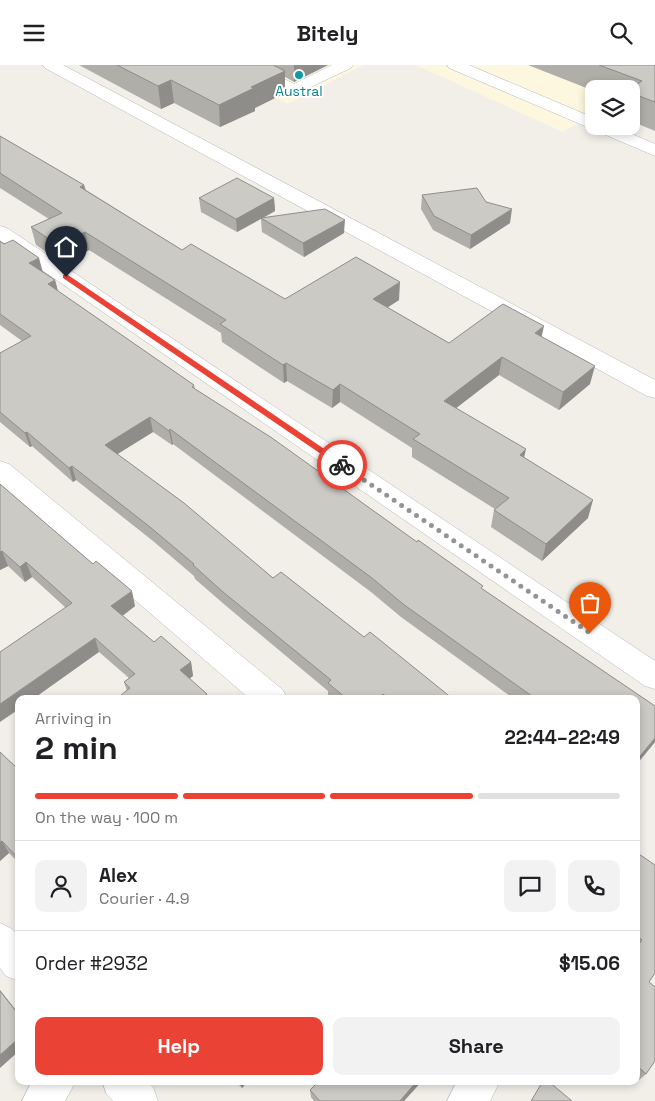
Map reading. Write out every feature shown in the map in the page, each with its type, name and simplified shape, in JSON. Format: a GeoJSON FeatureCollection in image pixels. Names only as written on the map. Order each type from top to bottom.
{"type":"FeatureCollection","features":[{"type":"Feature","properties":{"kind":"street"},"geometry":{"type":"LineString","coordinates":[[51,65],[655,390]]}},
{"type":"Feature","properties":{"kind":"street"},"geometry":{"type":"LineString","coordinates":[[244,65],[294,90],[345,65]]}},
{"type":"Feature","properties":{"kind":"street"},"geometry":{"type":"LineString","coordinates":[[455,65],[585,120]]}},
{"type":"Feature","properties":{"kind":"street"},"geometry":{"type":"LineString","coordinates":[[619,135],[655,151]]}},
{"type":"Feature","properties":{"kind":"street"},"geometry":{"type":"LineString","coordinates":[[0,232],[655,677]]}},
{"type":"Feature","properties":{"kind":"street"},"geometry":{"type":"LineString","coordinates":[[0,470],[267,695]]}},
{"type":"Feature","properties":{"kind":"street"},"geometry":{"type":"LineString","coordinates":[[0,941],[15,958]]}},
{"type":"Feature","properties":{"kind":"street"},"geometry":{"type":"LineString","coordinates":[[41,1101],[54,1085]]}},
{"type":"Feature","properties":{"kind":"street"},"geometry":{"type":"LineString","coordinates":[[125,1085],[139,1101]]}},
{"type":"Feature","properties":{"kind":"street"},"geometry":{"type":"LineString","coordinates":[[466,1101],[478,1085]]}},
{"type":"Feature","properties":{"kind":"shaded area"},"geometry":{"type":"Polygon","coordinates":[[[208,65],[363,65],[288,104],[208,65]]]}},
{"type":"Feature","properties":{"kind":"shaded area"},"geometry":{"type":"Polygon","coordinates":[[[416,65],[655,65],[655,76],[640,84],[640,80],[585,80],[585,119],[563,132],[416,65]]]}},
{"type":"Feature","properties":{"kind":"building"},"geometry":{"type":"Polygon","coordinates":[[[117,65],[273,65],[285,71],[219,105],[171,80],[158,86],[117,65]]]}},
{"type":"Feature","properties":{"kind":"building"},"geometry":{"type":"Polygon","coordinates":[[[599,65],[655,65],[655,102],[640,96],[640,82],[642,81],[599,65]]]}},
{"type":"Feature","properties":{"kind":"building"},"geometry":{"type":"Polygon","coordinates":[[[0,136],[84,185],[80,187],[182,250],[191,244],[285,299],[356,257],[400,282],[373,299],[449,343],[503,304],[544,326],[535,333],[595,366],[563,392],[502,357],[444,401],[526,449],[520,455],[593,500],[546,544],[494,510],[509,498],[413,439],[420,434],[340,384],[333,390],[286,363],[283,365],[220,324],[226,320],[85,232],[58,245],[31,227],[62,213],[0,173],[0,136]]]}},
{"type":"Feature","properties":{"kind":"building"},"geometry":{"type":"Polygon","coordinates":[[[237,178],[274,198],[236,219],[199,198],[237,178]]]}},
{"type":"Feature","properties":{"kind":"building"},"geometry":{"type":"Polygon","coordinates":[[[477,188],[486,202],[512,209],[471,235],[434,216],[422,195],[477,188]]]}},
{"type":"Feature","properties":{"kind":"building"},"geometry":{"type":"Polygon","coordinates":[[[325,209],[345,220],[303,243],[261,218],[325,209]]]}},
{"type":"Feature","properties":{"kind":"building"},"geometry":{"type":"Polygon","coordinates":[[[13,240],[39,258],[29,263],[55,280],[48,284],[194,385],[192,387],[272,438],[417,542],[418,540],[483,586],[481,588],[639,695],[530,695],[403,604],[372,578],[170,429],[169,431],[150,417],[105,445],[184,503],[273,578],[281,572],[364,637],[370,632],[448,695],[342,695],[328,683],[331,680],[223,592],[194,564],[150,527],[72,466],[69,468],[0,412],[0,353],[31,336],[0,314],[0,241],[4,244],[13,240]]]}},
{"type":"Feature","properties":{"kind":"building"},"geometry":{"type":"Polygon","coordinates":[[[0,484],[93,564],[96,561],[132,591],[111,606],[154,642],[161,636],[191,662],[180,670],[207,694],[121,695],[130,688],[124,682],[135,674],[95,638],[0,704],[0,652],[72,603],[26,562],[20,567],[2,551],[0,552],[0,484]]]}},
{"type":"Feature","properties":{"kind":"building"},"geometry":{"type":"Polygon","coordinates":[[[640,696],[655,706],[655,738],[640,756],[640,696]]]}},
{"type":"Feature","properties":{"kind":"building"},"geometry":{"type":"Polygon","coordinates":[[[0,752],[15,766],[15,855],[2,841],[0,842],[0,752]]]}},
{"type":"Feature","properties":{"kind":"building"},"geometry":{"type":"Polygon","coordinates":[[[640,855],[655,865],[655,973],[649,982],[655,987],[655,1061],[646,1074],[640,1069],[640,943],[642,940],[640,938],[640,855]]]}},
{"type":"Feature","properties":{"kind":"building"},"geometry":{"type":"Polygon","coordinates":[[[0,991],[15,1010],[15,1042],[0,1055],[0,991]]]}},
{"type":"Feature","properties":{"kind":"building"},"geometry":{"type":"Polygon","coordinates":[[[315,1085],[414,1085],[400,1101],[320,1101],[310,1090],[315,1085]]]}},
{"type":"Feature","properties":{"kind":"building"},"geometry":{"type":"Polygon","coordinates":[[[541,1085],[553,1085],[572,1101],[531,1101],[541,1085]]]}},
{"type":"Feature","properties":{"kind":"way so far"},"geometry":{"type":"LineString","coordinates":[[342,465],[590,633]]}},
{"type":"Feature","properties":{"kind":"place","name":"Austral"},"geometry":{"type":"Point","coordinates":[299,75]}},
{"type":"Feature","properties":{"kind":"route"},"geometry":{"type":"LineString","coordinates":[[66,277],[342,465]]}}]}
